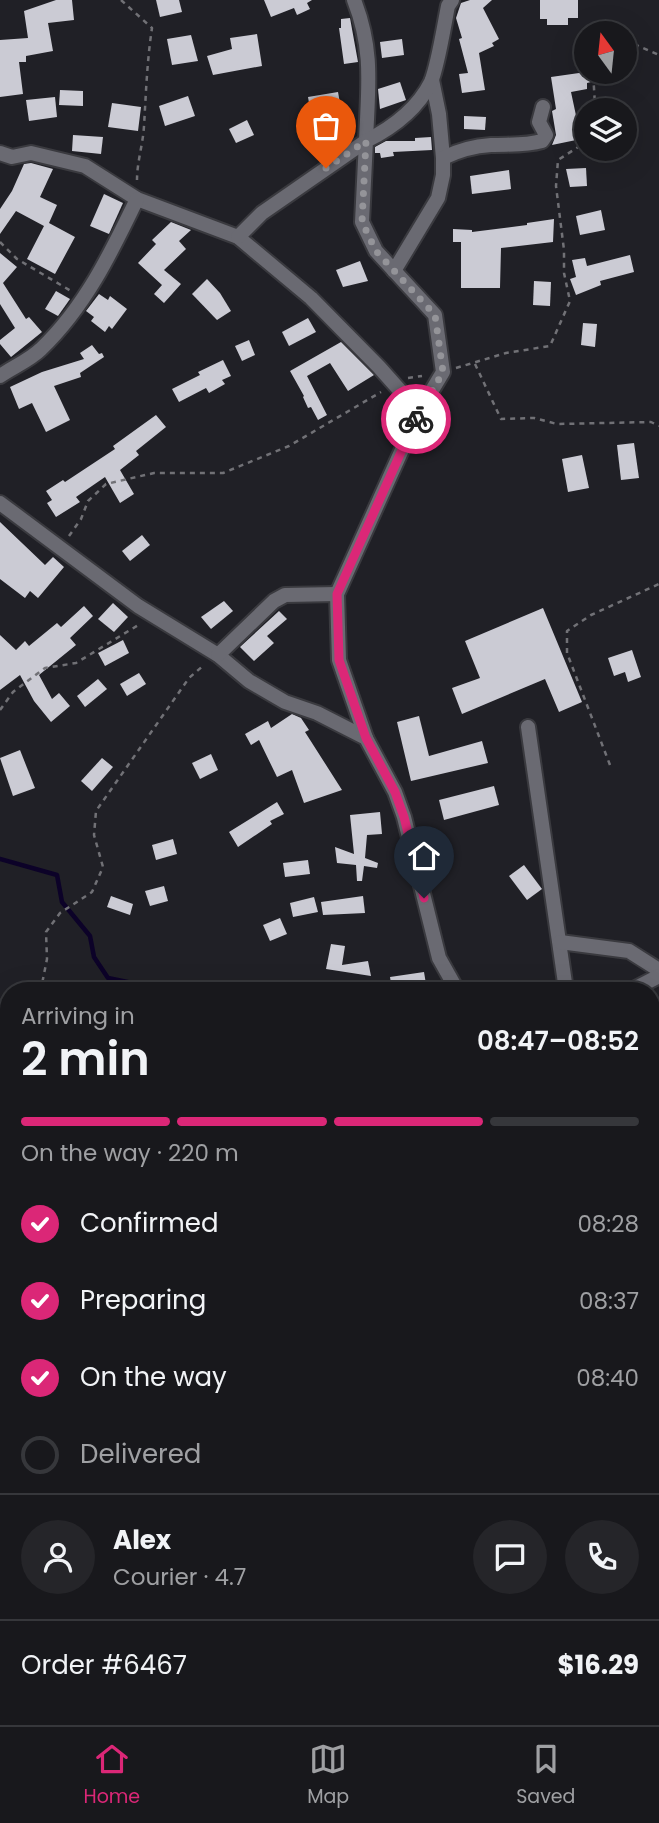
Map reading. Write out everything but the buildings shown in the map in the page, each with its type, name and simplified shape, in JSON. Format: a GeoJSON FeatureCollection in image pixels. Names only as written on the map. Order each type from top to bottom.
{"type":"FeatureCollection","features":[{"type":"Feature","properties":{"kind":"street"},"geometry":{"type":"LineString","coordinates":[[354,0],[370,61],[362,222],[376,251],[435,315],[443,372],[419,412],[337,594],[339,660],[366,738],[395,792],[404,817],[439,958],[452,982]]}},
{"type":"Feature","properties":{"kind":"street"},"geometry":{"type":"LineString","coordinates":[[238,237],[262,213],[366,141],[388,130],[420,99],[432,80],[448,6],[452,0]]}},
{"type":"Feature","properties":{"kind":"street"},"geometry":{"type":"LineString","coordinates":[[394,271],[438,198],[443,176],[439,114],[432,80]]}},
{"type":"Feature","properties":{"kind":"street"},"geometry":{"type":"LineString","coordinates":[[443,158],[489,145],[542,141],[546,135],[539,122],[543,107]]}},
{"type":"Feature","properties":{"kind":"street"},"geometry":{"type":"LineString","coordinates":[[0,153],[12,157],[31,153],[85,166],[138,199],[238,237],[312,298],[419,412]]}},
{"type":"Feature","properties":{"kind":"street"},"geometry":{"type":"LineString","coordinates":[[0,376],[39,351],[67,322],[115,245],[138,199]]}},
{"type":"Feature","properties":{"kind":"street"},"geometry":{"type":"LineString","coordinates":[[0,503],[156,617],[217,654],[249,681],[285,702],[317,713],[366,738]]}},
{"type":"Feature","properties":{"kind":"street"},"geometry":{"type":"LineString","coordinates":[[217,654],[274,601],[285,595],[337,594]]}},
{"type":"Feature","properties":{"kind":"street"},"geometry":{"type":"LineString","coordinates":[[528,727],[565,982]]}},
{"type":"Feature","properties":{"kind":"street"},"geometry":{"type":"LineString","coordinates":[[559,942],[629,951],[659,970]]}},
{"type":"Feature","properties":{"kind":"path"},"geometry":{"type":"LineString","coordinates":[[121,0],[152,28],[146,65],[144,128],[137,167],[138,199]]}},
{"type":"Feature","properties":{"kind":"path"},"geometry":{"type":"LineString","coordinates":[[637,45],[659,55]]}},
{"type":"Feature","properties":{"kind":"path"},"geometry":{"type":"LineString","coordinates":[[61,548],[81,519],[88,501],[106,484],[154,473],[223,473],[289,446],[402,379],[443,372],[506,353],[551,346],[570,301],[564,273],[564,250],[556,186],[558,160],[574,150]]}},
{"type":"Feature","properties":{"kind":"path"},"geometry":{"type":"LineString","coordinates":[[0,242],[17,259],[83,298]]}},
{"type":"Feature","properties":{"kind":"path"},"geometry":{"type":"LineString","coordinates":[[474,363],[501,419],[534,418],[557,424],[651,422],[659,426]]}},
{"type":"Feature","properties":{"kind":"path"},"geometry":{"type":"LineString","coordinates":[[610,765],[567,653],[567,631],[591,615],[659,584]]}},
{"type":"Feature","properties":{"kind":"path"},"geometry":{"type":"LineString","coordinates":[[0,710],[13,692],[45,668],[76,663],[132,628],[156,617]]}},
{"type":"Feature","properties":{"kind":"path"},"geometry":{"type":"LineString","coordinates":[[42,982],[47,958],[46,932],[60,913],[92,892],[103,867],[94,835],[96,811],[189,678],[217,654]]}},
{"type":"Feature","properties":{"kind":"waterway"},"geometry":{"type":"LineString","coordinates":[[0,859],[57,875],[62,902],[90,936],[94,957],[108,978],[127,982]]}},
{"type":"Feature","properties":{"kind":"way so far"},"geometry":{"type":"LineString","coordinates":[[326,168],[366,141],[362,222],[376,251],[435,315],[443,372],[416,419]]}},
{"type":"Feature","properties":{"kind":"route"},"geometry":{"type":"LineString","coordinates":[[416,419],[337,594],[339,660],[366,738],[395,792],[404,817],[424,898]]}}]}
